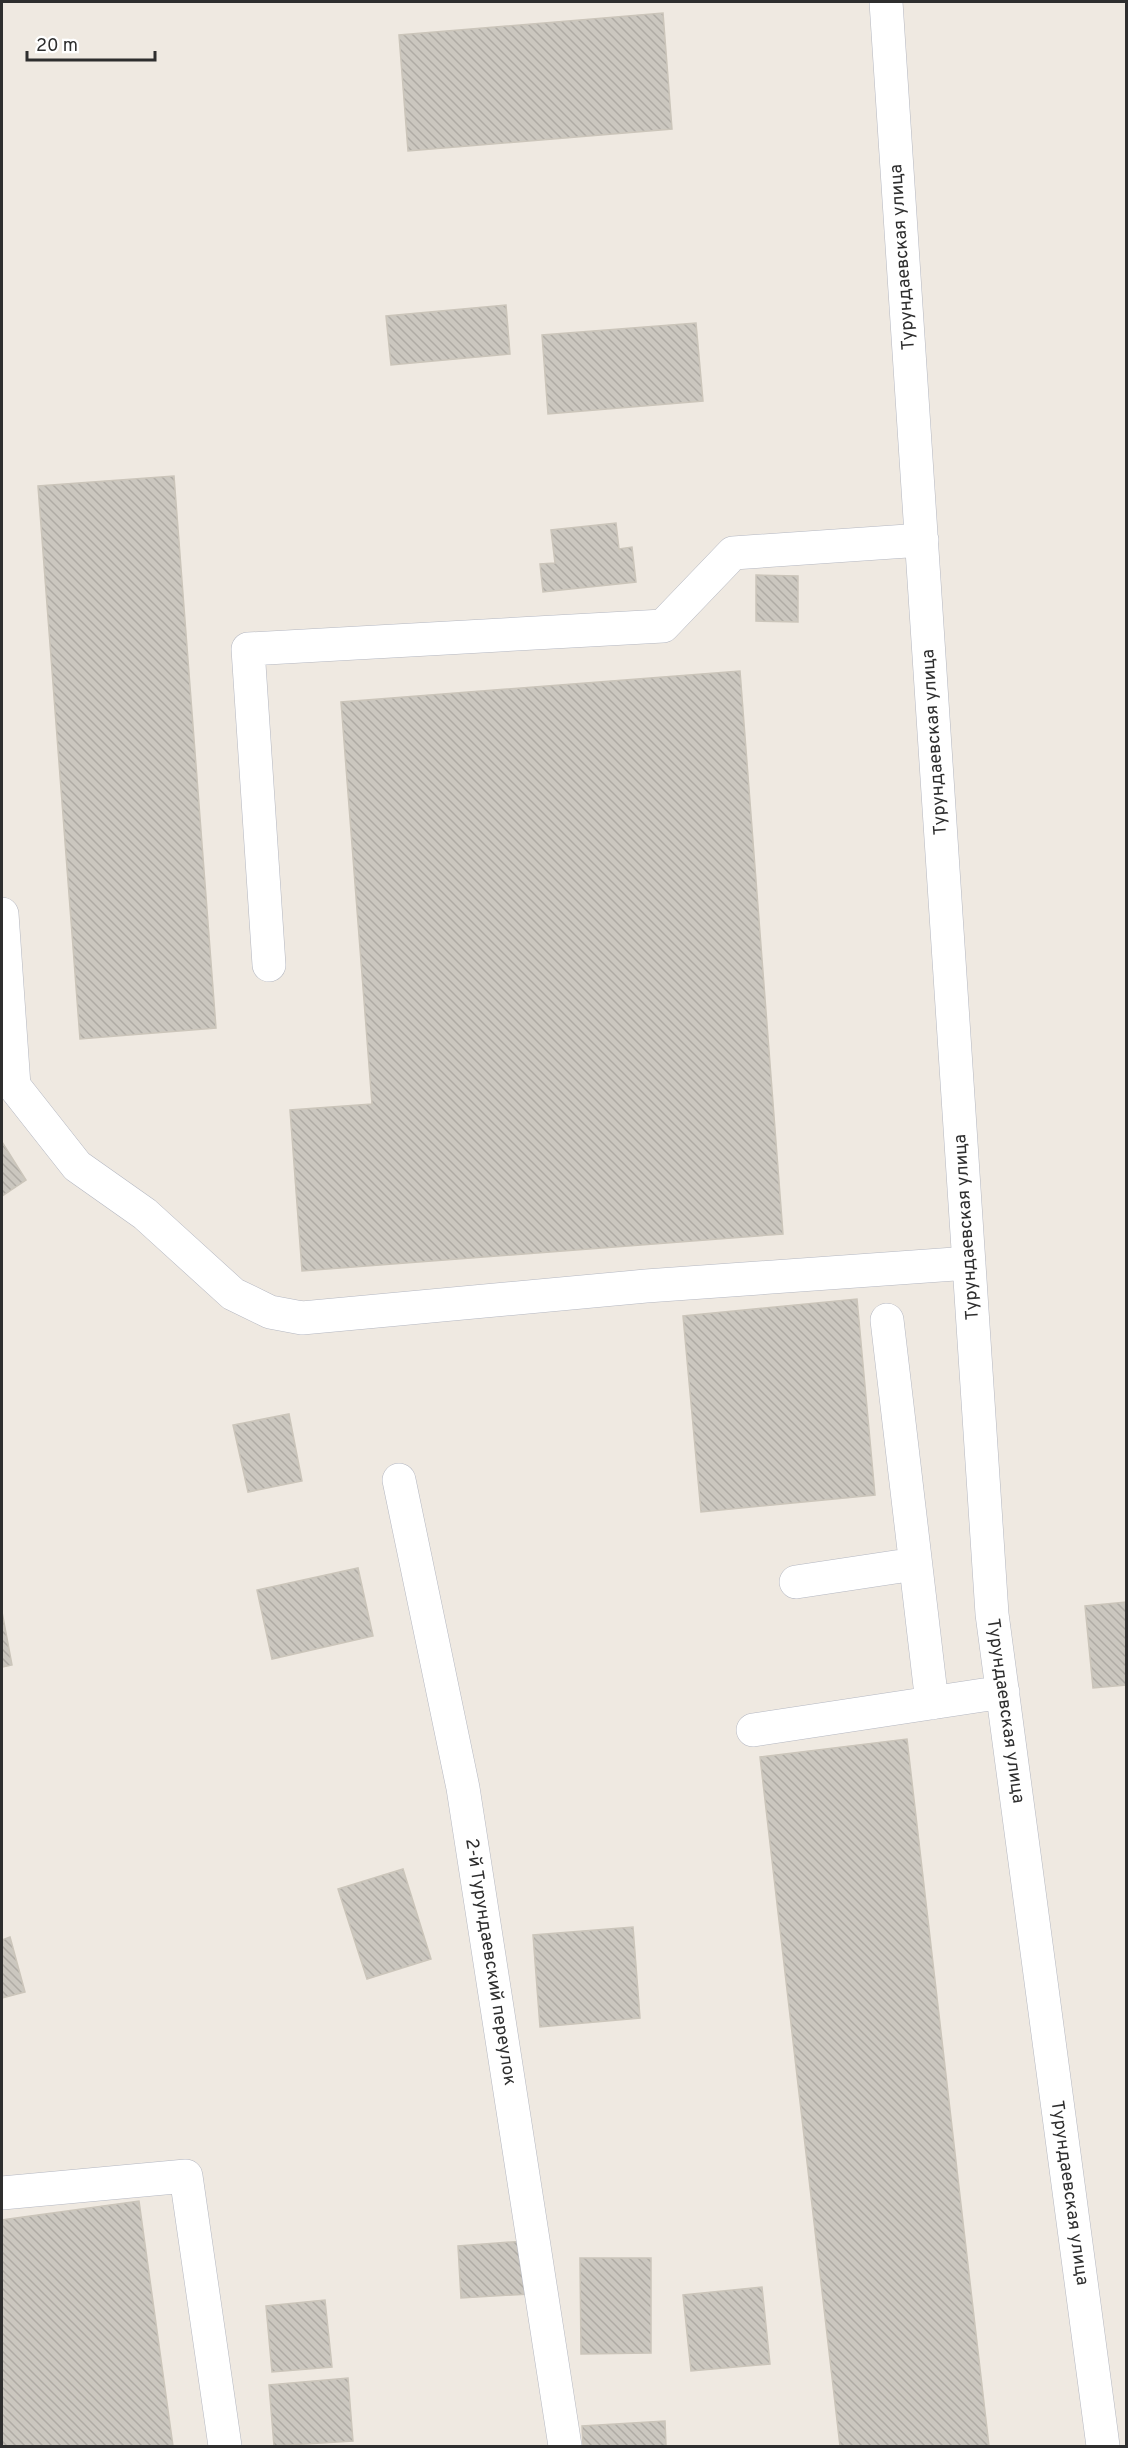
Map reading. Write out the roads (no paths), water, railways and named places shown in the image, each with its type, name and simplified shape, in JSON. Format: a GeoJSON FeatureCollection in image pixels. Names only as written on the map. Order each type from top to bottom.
{"type":"FeatureCollection","features":[{"type":"Feature","properties":{"kind":"street","name":"Турундаевская улица"},"geometry":{"type":"LineString","coordinates":[[886,2],[992,1614],[1103,2446]]}},
{"type":"Feature","properties":{"kind":"street"},"geometry":{"type":"LineString","coordinates":[[269,965],[248,649],[663,626],[733,553],[922,540]]}},
{"type":"Feature","properties":{"kind":"street"},"geometry":{"type":"LineString","coordinates":[[2,914],[14,1086],[77,1166],[145,1214],[233,1294],[270,1312],[302,1318],[646,1286],[969,1263]]}},
{"type":"Feature","properties":{"kind":"street"},"geometry":{"type":"LineString","coordinates":[[886,1320],[932,1703]]}},
{"type":"Feature","properties":{"kind":"street","name":"2-й Турундаевский переулок"},"geometry":{"type":"LineString","coordinates":[[399,1480],[463,1788],[565,2446]]}},
{"type":"Feature","properties":{"kind":"street"},"geometry":{"type":"LineString","coordinates":[[795,1582],[915,1564]]}},
{"type":"Feature","properties":{"kind":"street"},"geometry":{"type":"LineString","coordinates":[[753,1730],[1003,1692]]}},
{"type":"Feature","properties":{"kind":"street"},"geometry":{"type":"LineString","coordinates":[[2,2193],[186,2176],[225,2446]]}}]}
